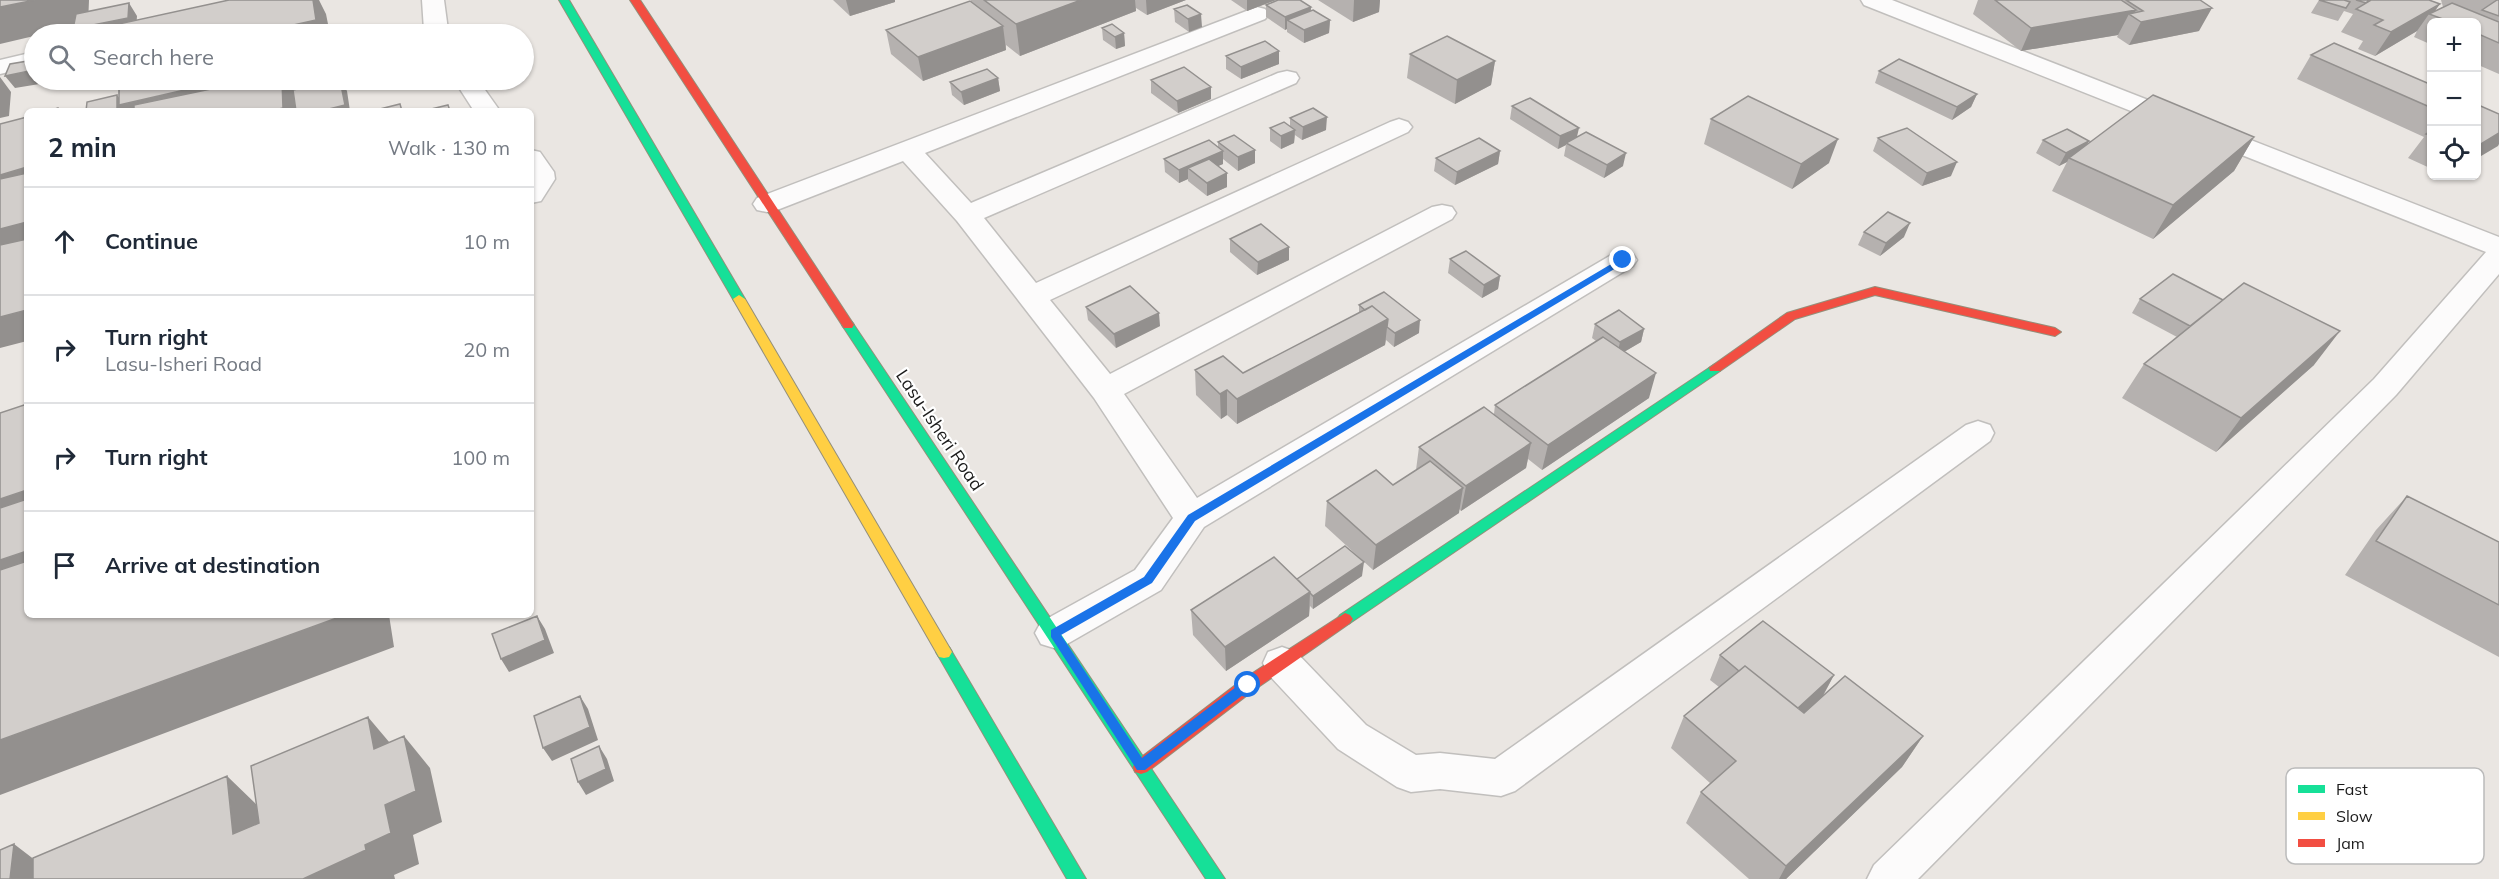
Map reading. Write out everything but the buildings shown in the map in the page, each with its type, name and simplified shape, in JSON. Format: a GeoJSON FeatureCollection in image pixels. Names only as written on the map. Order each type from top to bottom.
{"type":"FeatureCollection","features":[{"type":"Feature","properties":{"kind":"main road"},"geometry":{"type":"LineString","coordinates":[[564,0],[1077,879]]}},
{"type":"Feature","properties":{"kind":"main road","name":"Lasu-Isheri Road"},"geometry":{"type":"LineString","coordinates":[[634,0],[1216,879]]}},
{"type":"Feature","properties":{"kind":"main road"},"geometry":{"type":"LineString","coordinates":[[1141,766],[1248,685],[1791,316],[1875,291],[2055,332]]}},
{"type":"Feature","properties":{"kind":"street"},"geometry":{"type":"LineString","coordinates":[[433,0],[435,24]]}},
{"type":"Feature","properties":{"kind":"street"},"geometry":{"type":"LineString","coordinates":[[1872,0],[2499,248]]}},
{"type":"Feature","properties":{"kind":"street"},"geometry":{"type":"LineString","coordinates":[[767,204],[1257,14]]}},
{"type":"Feature","properties":{"kind":"street"},"geometry":{"type":"LineString","coordinates":[[0,67],[24,61]]}},
{"type":"Feature","properties":{"kind":"street"},"geometry":{"type":"LineString","coordinates":[[967,215],[1287,78]]}},
{"type":"Feature","properties":{"kind":"street"},"geometry":{"type":"LineString","coordinates":[[473,90],[485,108]]}},
{"type":"Feature","properties":{"kind":"street"},"geometry":{"type":"LineString","coordinates":[[1031,297],[1399,127]]}},
{"type":"Feature","properties":{"kind":"street"},"geometry":{"type":"LineString","coordinates":[[908,150],[967,215],[1105,390],[1192,518]]}},
{"type":"Feature","properties":{"kind":"street"},"geometry":{"type":"LineString","coordinates":[[534,162],[541,172],[542,179],[534,191]]}},
{"type":"Feature","properties":{"kind":"street"},"geometry":{"type":"LineString","coordinates":[[1105,390],[1442,213]]}},
{"type":"Feature","properties":{"kind":"street"},"geometry":{"type":"LineString","coordinates":[[1889,879],[2385,387],[2499,255]]}},
{"type":"Feature","properties":{"kind":"street"},"geometry":{"type":"LineString","coordinates":[[1054,633],[1148,580],[1192,518],[1623,260]]}},
{"type":"Feature","properties":{"kind":"street"},"geometry":{"type":"LineString","coordinates":[[1282,663],[1352,737],[1411,774],[1440,771],[1501,778],[1978,433]]}},
{"type":"Feature","properties":{"kind":"traffic: fast"},"geometry":{"type":"LineString","coordinates":[[564,0],[739,299]]}},
{"type":"Feature","properties":{"kind":"traffic: fast"},"geometry":{"type":"LineString","coordinates":[[848,325],[1216,879]]}},
{"type":"Feature","properties":{"kind":"traffic: fast"},"geometry":{"type":"LineString","coordinates":[[1345,619],[1715,368]]}},
{"type":"Feature","properties":{"kind":"traffic: fast"},"geometry":{"type":"LineString","coordinates":[[944,652],[1077,879]]}},
{"type":"Feature","properties":{"kind":"traffic: slow"},"geometry":{"type":"LineString","coordinates":[[739,299],[944,652]]}},
{"type":"Feature","properties":{"kind":"traffic: jam"},"geometry":{"type":"LineString","coordinates":[[635,0],[848,325]]}},
{"type":"Feature","properties":{"kind":"traffic: jam"},"geometry":{"type":"LineString","coordinates":[[1715,368],[1791,316],[1875,291],[2055,332]]}},
{"type":"Feature","properties":{"kind":"traffic: jam"},"geometry":{"type":"LineString","coordinates":[[1141,767],[1248,685],[1345,619]]}},
{"type":"Feature","properties":{"kind":"route"},"geometry":{"type":"LineString","coordinates":[[1248,685],[1141,766],[1054,633],[1148,580],[1192,518],[1623,260]]}}]}
